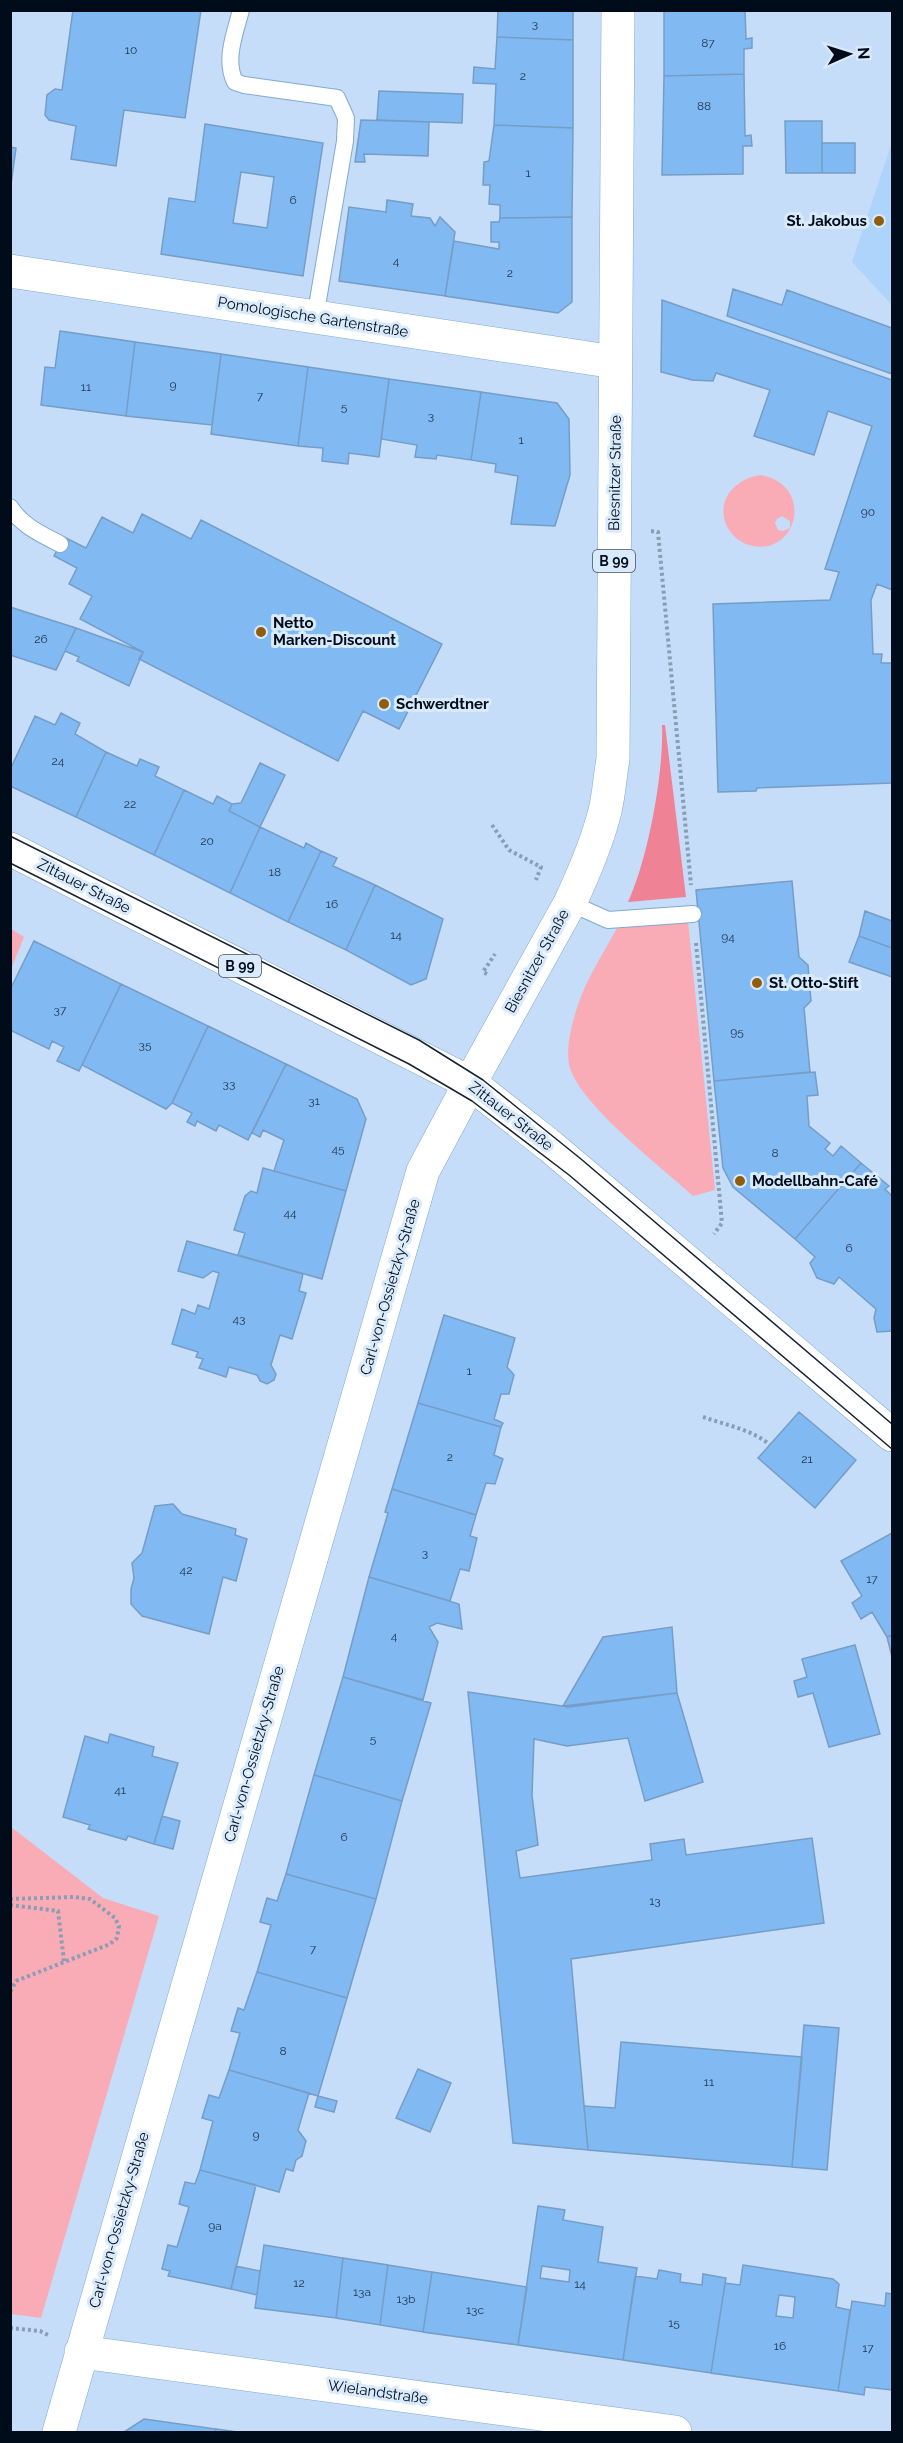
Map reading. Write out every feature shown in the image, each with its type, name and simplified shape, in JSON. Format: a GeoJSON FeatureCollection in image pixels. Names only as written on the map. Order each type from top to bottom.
{"type":"FeatureCollection","features":[{"type":"Feature","properties":{"kind":"street","name":"Biesnitzer Straße"},"geometry":{"type":"LineString","coordinates":[[470,1083],[570,903],[596,844],[606,808],[613,759],[618,10]]}},
{"type":"Feature","properties":{"kind":"street","name":"Pomologische Gartenstraße"},"geometry":{"type":"LineString","coordinates":[[11,271],[615,362]]}},
{"type":"Feature","properties":{"kind":"street","name":"Zittauer Straße"},"geometry":{"type":"LineString","coordinates":[[10,849],[470,1083],[550,1146],[892,1435]]}},
{"type":"Feature","properties":{"kind":"street","name":"Carl-von-Ossietzky-Straße"},"geometry":{"type":"LineString","coordinates":[[59,2433],[423,1171],[470,1083]]}},
{"type":"Feature","properties":{"kind":"street","name":"Wielandstraße"},"geometry":{"type":"LineString","coordinates":[[81,2352],[675,2433]]}},
{"type":"Feature","properties":{"kind":"lane"},"geometry":{"type":"LineString","coordinates":[[241,10],[230,71],[236,82],[337,98],[346,118],[345,141],[315,318]]}},
{"type":"Feature","properties":{"kind":"lane"},"geometry":{"type":"LineString","coordinates":[[10,279],[11,271]]}},
{"type":"Feature","properties":{"kind":"lane"},"geometry":{"type":"LineString","coordinates":[[10,507],[16,516],[32,530],[60,544]]}},
{"type":"Feature","properties":{"kind":"lane"},"geometry":{"type":"LineString","coordinates":[[570,903],[608,920],[693,914]]}},
{"type":"Feature","properties":{"kind":"path"},"geometry":{"type":"LineString","coordinates":[[492,825],[509,849],[541,867],[536,882]]}},
{"type":"Feature","properties":{"kind":"path"},"geometry":{"type":"LineString","coordinates":[[501,946],[483,972],[518,994]]}},
{"type":"Feature","properties":{"kind":"path"},"geometry":{"type":"LineString","coordinates":[[703,1417],[735,1429],[757,1434],[770,1445]]}},
{"type":"Feature","properties":{"kind":"path"},"geometry":{"type":"LineString","coordinates":[[10,1899],[74,1897],[90,1899],[115,1918],[119,1926],[117,1938],[110,1944],[15,1981],[10,1992]]}},
{"type":"Feature","properties":{"kind":"path"},"geometry":{"type":"LineString","coordinates":[[10,1905],[58,1911],[64,1961]]}},
{"type":"Feature","properties":{"kind":"shaded area","name":"St. Jakobus"},"geometry":{"type":"Polygon","coordinates":[[[892,142],[892,305],[852,262],[892,142]]]}},
{"type":"Feature","properties":{"kind":"shaded area"},"geometry":{"type":"Polygon","coordinates":[[[761,475],[778,481],[789,492],[794,505],[794,519],[790,528],[788,532],[779,541],[766,546],[749,545],[738,540],[728,528],[724,515],[726,498],[744,480],[761,475]],[[782,516],[775,523],[778,530],[783,531],[790,528],[790,521],[782,516]]]}},
{"type":"Feature","properties":{"kind":"shaded area"},"geometry":{"type":"Polygon","coordinates":[[[662,725],[665,725],[686,897],[628,902],[642,863],[653,815],[660,766],[662,725]]]}},
{"type":"Feature","properties":{"kind":"shaded area"},"geometry":{"type":"Polygon","coordinates":[[[688,921],[715,1190],[693,1196],[603,1115],[575,1079],[568,1057],[572,1027],[581,995],[617,928],[688,921]]]}},
{"type":"Feature","properties":{"kind":"shaded area"},"geometry":{"type":"Polygon","coordinates":[[[11,929],[24,937],[11,969],[11,929]]]}},
{"type":"Feature","properties":{"kind":"shaded area"},"geometry":{"type":"Polygon","coordinates":[[[11,1827],[103,1898],[159,1916],[41,2318],[11,2314],[11,1827]]]}},
{"type":"Feature","properties":{"kind":"building"},"geometry":{"type":"Polygon","coordinates":[[[73,10],[201,10],[185,118],[124,110],[116,166],[71,159],[76,126],[49,120],[45,115],[47,95],[55,89],[62,90],[73,10]]]}},
{"type":"Feature","properties":{"kind":"building"},"geometry":{"type":"Polygon","coordinates":[[[498,10],[573,10],[573,40],[497,37],[498,10]]]}},
{"type":"Feature","properties":{"kind":"building"},"geometry":{"type":"Polygon","coordinates":[[[664,10],[745,10],[746,39],[752,38],[752,48],[744,49],[744,74],[664,76],[664,10]]]}},
{"type":"Feature","properties":{"kind":"building"},"geometry":{"type":"Polygon","coordinates":[[[497,37],[573,40],[573,128],[494,125],[496,84],[473,83],[474,67],[495,69],[497,37]]]}},
{"type":"Feature","properties":{"kind":"building"},"geometry":{"type":"Polygon","coordinates":[[[744,74],[745,136],[751,135],[752,146],[743,146],[743,174],[662,175],[664,76],[744,74]]]}},
{"type":"Feature","properties":{"kind":"building"},"geometry":{"type":"Polygon","coordinates":[[[379,91],[463,94],[462,123],[377,120],[379,91]]]}},
{"type":"Feature","properties":{"kind":"building"},"geometry":{"type":"Polygon","coordinates":[[[361,120],[429,122],[428,156],[364,154],[365,162],[355,162],[361,120]]]}},
{"type":"Feature","properties":{"kind":"building"},"geometry":{"type":"Polygon","coordinates":[[[785,121],[822,121],[822,173],[786,173],[785,121]]]}},
{"type":"Feature","properties":{"kind":"building"},"geometry":{"type":"Polygon","coordinates":[[[205,124],[323,143],[303,276],[161,254],[169,198],[195,202],[205,124]],[[241,172],[233,223],[267,228],[274,177],[241,172]]]}},
{"type":"Feature","properties":{"kind":"building"},"geometry":{"type":"Polygon","coordinates":[[[494,125],[573,128],[572,217],[500,218],[500,205],[489,204],[490,185],[483,185],[484,162],[489,161],[494,125]]]}},
{"type":"Feature","properties":{"kind":"building"},"geometry":{"type":"Polygon","coordinates":[[[822,143],[855,143],[855,173],[822,173],[822,143]]]}},
{"type":"Feature","properties":{"kind":"building"},"geometry":{"type":"Polygon","coordinates":[[[10,147],[16,148],[10,192],[10,147]]]}},
{"type":"Feature","properties":{"kind":"building"},"geometry":{"type":"Polygon","coordinates":[[[387,200],[413,204],[411,216],[430,218],[435,226],[440,217],[455,232],[445,296],[339,281],[349,207],[386,212],[387,200]]]}},
{"type":"Feature","properties":{"kind":"building"},"geometry":{"type":"Polygon","coordinates":[[[572,217],[572,302],[558,313],[445,296],[454,241],[499,249],[499,242],[491,242],[491,222],[499,222],[500,218],[572,217]]]}},
{"type":"Feature","properties":{"kind":"building"},"geometry":{"type":"Polygon","coordinates":[[[733,289],[782,305],[787,290],[892,328],[892,374],[727,316],[733,289]]]}},
{"type":"Feature","properties":{"kind":"building"},"geometry":{"type":"Polygon","coordinates":[[[662,300],[892,380],[892,590],[877,584],[871,600],[873,654],[882,654],[881,663],[892,663],[892,783],[757,788],[756,791],[718,792],[713,604],[830,600],[839,572],[825,569],[872,426],[828,411],[814,455],[754,436],[770,390],[716,373],[713,381],[692,380],[661,372],[662,300]]]}},
{"type":"Feature","properties":{"kind":"building"},"geometry":{"type":"Polygon","coordinates":[[[60,331],[135,342],[126,416],[41,405],[45,367],[55,368],[60,331]]]}},
{"type":"Feature","properties":{"kind":"building"},"geometry":{"type":"Polygon","coordinates":[[[135,342],[221,354],[212,425],[126,416],[135,342]]]}},
{"type":"Feature","properties":{"kind":"building"},"geometry":{"type":"Polygon","coordinates":[[[221,354],[308,367],[298,446],[211,434],[221,354]]]}},
{"type":"Feature","properties":{"kind":"building"},"geometry":{"type":"Polygon","coordinates":[[[308,367],[389,379],[379,457],[349,453],[348,464],[322,461],[323,448],[298,446],[308,367]]]}},
{"type":"Feature","properties":{"kind":"building"},"geometry":{"type":"Polygon","coordinates":[[[389,379],[481,392],[471,460],[437,455],[436,459],[415,457],[417,445],[381,439],[389,379]]]}},
{"type":"Feature","properties":{"kind":"building"},"geometry":{"type":"Polygon","coordinates":[[[481,392],[557,403],[569,419],[570,475],[555,526],[511,524],[518,476],[495,472],[496,464],[471,460],[481,392]]]}},
{"type":"Feature","properties":{"kind":"building","name":"Netto Marken-Discount"},"geometry":{"type":"Polygon","coordinates":[[[142,514],[191,539],[201,520],[442,644],[399,729],[363,711],[338,761],[139,659],[143,652],[80,619],[92,596],[69,584],[77,568],[54,556],[64,537],[86,548],[102,517],[133,533],[142,514]]]}},
{"type":"Feature","properties":{"kind":"building"},"geometry":{"type":"Polygon","coordinates":[[[10,607],[76,628],[56,670],[10,655],[10,607]]]}},
{"type":"Feature","properties":{"kind":"building"},"geometry":{"type":"Polygon","coordinates":[[[76,628],[143,652],[129,686],[77,661],[79,657],[65,651],[76,628]]]}},
{"type":"Feature","properties":{"kind":"building"},"geometry":{"type":"Polygon","coordinates":[[[61,713],[80,723],[75,734],[106,752],[76,817],[10,786],[10,770],[35,716],[55,725],[61,713]]]}},
{"type":"Feature","properties":{"kind":"building"},"geometry":{"type":"Polygon","coordinates":[[[106,752],[137,766],[140,759],[159,767],[155,776],[184,790],[154,855],[76,817],[106,752]]]}},
{"type":"Feature","properties":{"kind":"building"},"geometry":{"type":"Polygon","coordinates":[[[260,763],[285,775],[260,827],[229,811],[232,804],[241,803],[260,763]]]}},
{"type":"Feature","properties":{"kind":"building"},"geometry":{"type":"Polygon","coordinates":[[[184,790],[213,804],[217,796],[232,804],[229,811],[260,827],[230,893],[154,855],[184,790]]]}},
{"type":"Feature","properties":{"kind":"building"},"geometry":{"type":"Polygon","coordinates":[[[260,827],[304,848],[306,843],[321,851],[288,922],[230,893],[260,827]]]}},
{"type":"Feature","properties":{"kind":"building"},"geometry":{"type":"Polygon","coordinates":[[[321,851],[337,858],[333,866],[375,885],[346,950],[288,922],[321,851]]]}},
{"type":"Feature","properties":{"kind":"building","name":"St. Otto-Stift"},"geometry":{"type":"Polygon","coordinates":[[[792,881],[799,957],[808,965],[811,1001],[804,1008],[810,1072],[714,1081],[696,890],[792,881]]]}},
{"type":"Feature","properties":{"kind":"building"},"geometry":{"type":"Polygon","coordinates":[[[375,885],[443,919],[426,979],[411,985],[346,950],[375,885]]]}},
{"type":"Feature","properties":{"kind":"building"},"geometry":{"type":"Polygon","coordinates":[[[865,911],[892,921],[892,948],[859,936],[865,911]]]}},
{"type":"Feature","properties":{"kind":"building"},"geometry":{"type":"Polygon","coordinates":[[[859,936],[892,948],[892,977],[849,962],[859,936]]]}},
{"type":"Feature","properties":{"kind":"building"},"geometry":{"type":"Polygon","coordinates":[[[34,941],[121,984],[79,1071],[57,1061],[64,1047],[52,1041],[49,1049],[10,1030],[10,990],[34,941]]]}},
{"type":"Feature","properties":{"kind":"building"},"geometry":{"type":"Polygon","coordinates":[[[121,984],[208,1026],[172,1103],[166,1109],[82,1065],[121,984]]]}},
{"type":"Feature","properties":{"kind":"building"},"geometry":{"type":"Polygon","coordinates":[[[208,1026],[286,1064],[248,1140],[219,1125],[216,1131],[197,1121],[195,1126],[187,1122],[192,1113],[172,1103],[208,1026]]]}},
{"type":"Feature","properties":{"kind":"building"},"geometry":{"type":"Polygon","coordinates":[[[286,1064],[357,1099],[366,1119],[346,1191],[274,1171],[284,1140],[263,1130],[260,1137],[252,1133],[286,1064]]]}},
{"type":"Feature","properties":{"kind":"building"},"geometry":{"type":"Polygon","coordinates":[[[815,1072],[818,1095],[807,1096],[809,1126],[830,1143],[825,1149],[833,1156],[841,1146],[861,1163],[795,1239],[733,1187],[723,1168],[714,1081],[815,1072]]]}},
{"type":"Feature","properties":{"kind":"building"},"geometry":{"type":"Polygon","coordinates":[[[861,1163],[889,1186],[885,1189],[892,1196],[892,1331],[877,1332],[874,1318],[876,1309],[839,1277],[834,1284],[817,1278],[810,1263],[815,1257],[795,1239],[861,1163]]]}},
{"type":"Feature","properties":{"kind":"building"},"geometry":{"type":"Polygon","coordinates":[[[263,1168],[346,1191],[322,1279],[238,1255],[245,1233],[234,1230],[245,1196],[251,1191],[257,1193],[263,1168]]]}},
{"type":"Feature","properties":{"kind":"building"},"geometry":{"type":"Polygon","coordinates":[[[187,1241],[303,1274],[299,1291],[306,1293],[292,1339],[280,1335],[271,1365],[276,1374],[274,1380],[267,1384],[260,1381],[257,1375],[229,1367],[226,1377],[199,1368],[203,1359],[196,1357],[198,1352],[172,1344],[182,1309],[195,1314],[198,1305],[209,1309],[219,1273],[213,1271],[203,1278],[178,1271],[187,1241]]]}},
{"type":"Feature","properties":{"kind":"building"},"geometry":{"type":"Polygon","coordinates":[[[444,1315],[515,1338],[507,1367],[514,1375],[509,1394],[501,1394],[494,1419],[503,1423],[501,1427],[418,1403],[444,1315]]]}},
{"type":"Feature","properties":{"kind":"building"},"geometry":{"type":"Polygon","coordinates":[[[418,1403],[501,1427],[494,1455],[503,1459],[495,1484],[486,1483],[476,1515],[392,1489],[418,1403]]]}},
{"type":"Feature","properties":{"kind":"building"},"geometry":{"type":"Polygon","coordinates":[[[799,1412],[856,1460],[815,1508],[758,1458],[799,1412]]]}},
{"type":"Feature","properties":{"kind":"building"},"geometry":{"type":"Polygon","coordinates":[[[392,1489],[476,1515],[470,1536],[477,1538],[469,1571],[460,1569],[450,1601],[369,1577],[388,1513],[385,1512],[392,1489]]]}},
{"type":"Feature","properties":{"kind":"building"},"geometry":{"type":"Polygon","coordinates":[[[173,1504],[182,1514],[236,1529],[235,1535],[247,1539],[236,1581],[223,1577],[209,1634],[142,1616],[131,1604],[134,1578],[132,1563],[142,1553],[155,1506],[173,1504]]]}},
{"type":"Feature","properties":{"kind":"building"},"geometry":{"type":"Polygon","coordinates":[[[892,1533],[892,1635],[887,1637],[872,1612],[861,1619],[852,1603],[862,1596],[841,1561],[892,1533]]]}},
{"type":"Feature","properties":{"kind":"building"},"geometry":{"type":"Polygon","coordinates":[[[369,1577],[459,1604],[462,1629],[437,1623],[429,1627],[438,1642],[423,1700],[343,1677],[369,1577]]]}},
{"type":"Feature","properties":{"kind":"building"},"geometry":{"type":"Polygon","coordinates":[[[672,1627],[677,1693],[563,1706],[603,1637],[672,1627]]]}},
{"type":"Feature","properties":{"kind":"building"},"geometry":{"type":"Polygon","coordinates":[[[892,1635],[892,1657],[887,1637],[892,1635]]]}},
{"type":"Feature","properties":{"kind":"building"},"geometry":{"type":"Polygon","coordinates":[[[855,1645],[880,1734],[829,1747],[813,1693],[798,1697],[794,1681],[807,1677],[802,1659],[855,1645]]]}},
{"type":"Feature","properties":{"kind":"building"},"geometry":{"type":"Polygon","coordinates":[[[343,1677],[431,1703],[402,1801],[314,1775],[343,1677]]]}},
{"type":"Feature","properties":{"kind":"building"},"geometry":{"type":"Polygon","coordinates":[[[468,1692],[569,1707],[677,1693],[703,1782],[645,1801],[628,1738],[567,1746],[534,1739],[532,1795],[538,1845],[516,1851],[520,1878],[652,1860],[650,1844],[684,1839],[686,1855],[812,1838],[824,1923],[571,1959],[588,2150],[513,2143],[468,1692]]]}},
{"type":"Feature","properties":{"kind":"building"},"geometry":{"type":"Polygon","coordinates":[[[110,1734],[154,1747],[152,1756],[178,1763],[154,1844],[128,1836],[126,1840],[88,1829],[90,1825],[63,1817],[85,1736],[108,1743],[110,1734]]]}},
{"type":"Feature","properties":{"kind":"building"},"geometry":{"type":"Polygon","coordinates":[[[314,1775],[402,1801],[376,1899],[286,1874],[314,1775]]]}},
{"type":"Feature","properties":{"kind":"building"},"geometry":{"type":"Polygon","coordinates":[[[162,1816],[180,1821],[173,1849],[154,1844],[162,1816]]]}},
{"type":"Feature","properties":{"kind":"building"},"geometry":{"type":"Polygon","coordinates":[[[286,1874],[376,1899],[347,1998],[257,1972],[271,1925],[260,1922],[267,1898],[277,1901],[286,1874]]]}},
{"type":"Feature","properties":{"kind":"building"},"geometry":{"type":"Polygon","coordinates":[[[257,1972],[347,1998],[318,2096],[229,2070],[240,2033],[231,2031],[238,2008],[244,2010],[257,1972]]]}},
{"type":"Feature","properties":{"kind":"building"},"geometry":{"type":"Polygon","coordinates":[[[804,2025],[839,2028],[827,2170],[792,2167],[804,2025]]]}},
{"type":"Feature","properties":{"kind":"building"},"geometry":{"type":"Polygon","coordinates":[[[621,2042],[802,2057],[792,2167],[588,2150],[584,2106],[615,2108],[621,2042]]]}},
{"type":"Feature","properties":{"kind":"building"},"geometry":{"type":"Polygon","coordinates":[[[418,2069],[451,2083],[430,2132],[396,2118],[418,2069]]]}},
{"type":"Feature","properties":{"kind":"building"},"geometry":{"type":"Polygon","coordinates":[[[229,2070],[309,2093],[298,2130],[306,2141],[302,2156],[296,2160],[293,2171],[286,2169],[279,2192],[200,2170],[213,2121],[202,2118],[209,2095],[219,2098],[229,2070]]]}},
{"type":"Feature","properties":{"kind":"building"},"geometry":{"type":"Polygon","coordinates":[[[318,2096],[337,2101],[334,2112],[315,2107],[318,2096]]]}},
{"type":"Feature","properties":{"kind":"building"},"geometry":{"type":"Polygon","coordinates":[[[200,2170],[256,2185],[231,2289],[168,2276],[170,2271],[162,2269],[168,2245],[177,2247],[189,2207],[179,2204],[185,2182],[195,2184],[200,2170]]]}},
{"type":"Feature","properties":{"kind":"building"},"geometry":{"type":"Polygon","coordinates":[[[538,2206],[565,2210],[563,2220],[603,2227],[598,2262],[637,2268],[623,2360],[518,2345],[538,2206]],[[542,2266],[540,2278],[569,2282],[570,2270],[542,2266]]]}},
{"type":"Feature","properties":{"kind":"building"},"geometry":{"type":"Polygon","coordinates":[[[264,2245],[343,2258],[336,2318],[255,2308],[264,2245]]]}},
{"type":"Feature","properties":{"kind":"building"},"geometry":{"type":"Polygon","coordinates":[[[343,2258],[388,2265],[380,2325],[336,2318],[343,2258]]]}},
{"type":"Feature","properties":{"kind":"building"},"geometry":{"type":"Polygon","coordinates":[[[388,2265],[432,2272],[423,2332],[380,2325],[388,2265]]]}},
{"type":"Feature","properties":{"kind":"building"},"geometry":{"type":"Polygon","coordinates":[[[743,2265],[833,2279],[839,2284],[836,2307],[850,2310],[838,2391],[711,2373],[725,2283],[740,2285],[743,2265]],[[779,2295],[776,2316],[793,2318],[795,2297],[779,2295]]]}},
{"type":"Feature","properties":{"kind":"building"},"geometry":{"type":"Polygon","coordinates":[[[236,2266],[260,2271],[257,2295],[231,2289],[236,2266]]]}},
{"type":"Feature","properties":{"kind":"building"},"geometry":{"type":"Polygon","coordinates":[[[659,2270],[681,2274],[680,2282],[702,2285],[703,2274],[726,2278],[711,2373],[623,2360],[635,2276],[657,2279],[659,2270]]]}},
{"type":"Feature","properties":{"kind":"building"},"geometry":{"type":"Polygon","coordinates":[[[432,2272],[527,2287],[518,2345],[423,2332],[432,2272]]]}},
{"type":"Feature","properties":{"kind":"building"},"geometry":{"type":"Polygon","coordinates":[[[886,2293],[892,2294],[892,2390],[865,2387],[864,2395],[838,2391],[852,2301],[885,2306],[886,2293]]]}},
{"type":"Feature","properties":{"kind":"building"},"geometry":{"type":"Polygon","coordinates":[[[144,2419],[216,2429],[215,2432],[124,2432],[144,2419]]]}},
{"type":"Feature","properties":{"kind":"building"},"geometry":{"type":"Polygon","coordinates":[[[216,2429],[238,2432],[215,2432],[216,2429]]]}},
{"type":"Feature","properties":{"kind":"tram line"},"geometry":{"type":"LineString","coordinates":[[10,836],[419,1040],[483,1080],[581,1159],[892,1424]]}},
{"type":"Feature","properties":{"kind":"tram line"},"geometry":{"type":"LineString","coordinates":[[10,863],[409,1064],[472,1101],[569,1175],[892,1449]]}},
{"type":"Feature","properties":{"kind":"place","name":"St. Jakobus"},"geometry":{"type":"Point","coordinates":[879,221]}},
{"type":"Feature","properties":{"kind":"place","name":"Netto Marken-Discount"},"geometry":{"type":"Point","coordinates":[261,632]}},
{"type":"Feature","properties":{"kind":"place","name":"Schwerdtner"},"geometry":{"type":"Point","coordinates":[384,704]}},
{"type":"Feature","properties":{"kind":"place","name":"St. Otto-Stift"},"geometry":{"type":"Point","coordinates":[757,983]}},
{"type":"Feature","properties":{"kind":"place","name":"Modellbahn-Café"},"geometry":{"type":"Point","coordinates":[740,1181]}}]}
